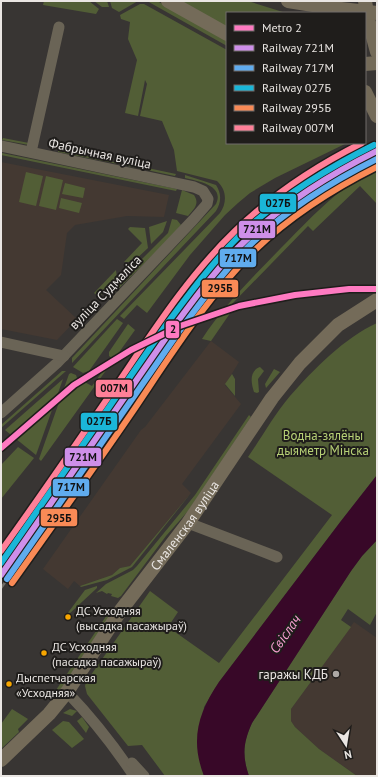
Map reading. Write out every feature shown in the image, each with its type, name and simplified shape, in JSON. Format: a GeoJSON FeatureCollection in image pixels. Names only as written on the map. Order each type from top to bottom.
{"type":"FeatureCollection","features":[{"type":"Feature","properties":{"kind":"main road"},"geometry":{"type":"LineString","coordinates":[[168,1],[226,33]]}},
{"type":"Feature","properties":{"kind":"main road"},"geometry":{"type":"LineString","coordinates":[[288,1],[377,13]]}},
{"type":"Feature","properties":{"kind":"main road"},"geometry":{"type":"LineString","coordinates":[[340,1],[341,12]]}},
{"type":"Feature","properties":{"kind":"main road"},"geometry":{"type":"LineString","coordinates":[[365,1],[368,19],[377,52]]}},
{"type":"Feature","properties":{"kind":"main road"},"geometry":{"type":"LineString","coordinates":[[366,64],[377,63]]}},
{"type":"Feature","properties":{"kind":"main road"},"geometry":{"type":"LineString","coordinates":[[366,94],[377,116]]}},
{"type":"Feature","properties":{"kind":"main road","name":"Смаленская вуліца"},"geometry":{"type":"LineString","coordinates":[[1,760],[49,714],[67,692],[121,610],[188,523],[272,398],[300,363],[338,324],[377,300]]}},
{"type":"Feature","properties":{"kind":"street"},"geometry":{"type":"LineString","coordinates":[[31,152],[58,27]]}},
{"type":"Feature","properties":{"kind":"street","name":"Фабрычная вуліца"},"geometry":{"type":"LineString","coordinates":[[1,146],[194,187]]}},
{"type":"Feature","properties":{"kind":"street","name":"вуліца Судмаліса"},"geometry":{"type":"LineString","coordinates":[[1,413],[64,356],[207,204],[208,199],[203,190],[194,187]]}},
{"type":"Feature","properties":{"kind":"street"},"geometry":{"type":"LineString","coordinates":[[1,342],[64,356]]}},
{"type":"Feature","properties":{"kind":"street"},"geometry":{"type":"LineString","coordinates":[[188,523],[277,558]]}},
{"type":"Feature","properties":{"kind":"street"},"geometry":{"type":"LineString","coordinates":[[67,692],[118,751],[134,776]]}},
{"type":"Feature","properties":{"kind":"street"},"geometry":{"type":"LineString","coordinates":[[118,751],[136,766],[144,776]]}},
{"type":"Feature","properties":{"kind":"shaded area"},"geometry":{"type":"Polygon","coordinates":[[[1,162],[169,195],[164,217],[127,216],[75,225],[67,233],[61,275],[46,290],[77,319],[57,340],[1,329],[1,162]]]}},
{"type":"Feature","properties":{"kind":"shaded area"},"geometry":{"type":"Polygon","coordinates":[[[211,341],[239,362],[225,385],[241,404],[182,484],[191,493],[130,566],[120,568],[112,575],[80,586],[74,581],[68,589],[43,569],[141,430],[145,427],[211,341]]]}},
{"type":"Feature","properties":{"kind":"shaded area"},"geometry":{"type":"Polygon","coordinates":[[[354,622],[377,638],[377,776],[357,776],[319,749],[295,727],[291,721],[290,715],[291,709],[354,622]]]}},
{"type":"Feature","properties":{"kind":"green space"},"geometry":{"type":"Polygon","coordinates":[[[44,1],[89,1],[99,9],[96,14],[43,5],[44,1]]]}},
{"type":"Feature","properties":{"kind":"green space"},"geometry":{"type":"Polygon","coordinates":[[[94,1],[107,1],[109,7],[102,7],[94,1]]]}},
{"type":"Feature","properties":{"kind":"green space"},"geometry":{"type":"Polygon","coordinates":[[[110,1],[138,1],[119,12],[112,8],[110,1]]]}},
{"type":"Feature","properties":{"kind":"green space"},"geometry":{"type":"Polygon","coordinates":[[[147,1],[157,1],[226,38],[226,45],[147,1]]]}},
{"type":"Feature","properties":{"kind":"green space"},"geometry":{"type":"Polygon","coordinates":[[[176,1],[248,1],[283,12],[226,12],[226,28],[176,1]]]}},
{"type":"Feature","properties":{"kind":"green space"},"geometry":{"type":"Polygon","coordinates":[[[140,4],[144,4],[226,49],[226,144],[345,144],[275,178],[250,193],[225,215],[190,255],[147,313],[137,305],[124,319],[120,316],[220,213],[224,205],[225,197],[223,188],[217,181],[177,171],[174,150],[162,121],[140,116],[147,84],[145,80],[138,116],[125,113],[137,60],[128,39],[130,22],[121,19],[120,15],[140,4]]]}},
{"type":"Feature","properties":{"kind":"green space"},"geometry":{"type":"Polygon","coordinates":[[[3,138],[29,143],[29,145],[2,140],[3,138]]]}},
{"type":"Feature","properties":{"kind":"green space"},"geometry":{"type":"Polygon","coordinates":[[[58,150],[118,163],[118,164],[58,152],[58,150]]]}},
{"type":"Feature","properties":{"kind":"green space"},"geometry":{"type":"Polygon","coordinates":[[[2,153],[177,189],[176,191],[1,155],[2,153]]]}},
{"type":"Feature","properties":{"kind":"green space"},"geometry":{"type":"Polygon","coordinates":[[[124,163],[176,174],[175,176],[123,165],[124,163]]]}},
{"type":"Feature","properties":{"kind":"green space"},"geometry":{"type":"Polygon","coordinates":[[[377,168],[377,204],[360,186],[313,231],[308,226],[230,306],[233,309],[211,341],[202,339],[239,292],[325,204],[363,175],[377,168]]]}},
{"type":"Feature","properties":{"kind":"green space"},"geometry":{"type":"Polygon","coordinates":[[[26,172],[43,176],[36,206],[19,202],[26,172]]]}},
{"type":"Feature","properties":{"kind":"green space"},"geometry":{"type":"Polygon","coordinates":[[[185,175],[216,185],[220,198],[216,211],[72,363],[72,358],[216,204],[218,198],[217,192],[213,188],[185,178],[185,175]]]}},
{"type":"Feature","properties":{"kind":"green space"},"geometry":{"type":"Polygon","coordinates":[[[46,176],[63,180],[56,210],[39,206],[46,176]]]}},
{"type":"Feature","properties":{"kind":"green space"},"geometry":{"type":"Polygon","coordinates":[[[65,183],[85,188],[83,198],[62,194],[65,183]]]}},
{"type":"Feature","properties":{"kind":"green space"},"geometry":{"type":"Polygon","coordinates":[[[182,190],[194,195],[196,198],[196,206],[188,216],[176,213],[182,190]]]}},
{"type":"Feature","properties":{"kind":"green space"},"geometry":{"type":"Polygon","coordinates":[[[61,198],[82,203],[79,213],[59,208],[61,198]]]}},
{"type":"Feature","properties":{"kind":"green space"},"geometry":{"type":"Polygon","coordinates":[[[172,219],[177,220],[181,225],[171,237],[107,300],[104,301],[102,299],[168,233],[172,219]]]}},
{"type":"Feature","properties":{"kind":"green space"},"geometry":{"type":"Polygon","coordinates":[[[167,221],[163,232],[151,244],[149,227],[167,221]]]}},
{"type":"Feature","properties":{"kind":"green space"},"geometry":{"type":"Polygon","coordinates":[[[130,227],[145,228],[148,248],[133,262],[124,262],[142,243],[128,229],[130,227]]]}},
{"type":"Feature","properties":{"kind":"green space"},"geometry":{"type":"Polygon","coordinates":[[[116,270],[117,279],[99,297],[94,293],[116,270]]]}},
{"type":"Feature","properties":{"kind":"green space"},"geometry":{"type":"Polygon","coordinates":[[[117,319],[123,323],[89,371],[83,373],[73,367],[117,319]]]}},
{"type":"Feature","properties":{"kind":"green space","name":"Водна-зялёны дыяметр Мінска"},"geometry":{"type":"Polygon","coordinates":[[[377,323],[377,475],[219,682],[204,707],[199,752],[204,776],[165,776],[142,745],[128,746],[87,694],[85,686],[86,682],[150,591],[178,612],[168,627],[219,663],[332,515],[248,457],[284,403],[309,375],[341,346],[365,329],[377,323]]]}},
{"type":"Feature","properties":{"kind":"green space"},"geometry":{"type":"Polygon","coordinates":[[[128,324],[135,330],[41,461],[39,459],[69,374],[71,373],[76,375],[77,378],[92,386],[112,358],[109,356],[109,352],[128,324]]]}},
{"type":"Feature","properties":{"kind":"green space"},"geometry":{"type":"Polygon","coordinates":[[[260,367],[264,371],[258,379],[259,392],[257,393],[254,392],[252,385],[252,374],[260,367]]]}},
{"type":"Feature","properties":{"kind":"green space"},"geometry":{"type":"Polygon","coordinates":[[[274,369],[280,372],[266,388],[265,384],[274,369]]]}},
{"type":"Feature","properties":{"kind":"green space"},"geometry":{"type":"Polygon","coordinates":[[[62,371],[66,371],[1,428],[1,425],[62,371]]]}},
{"type":"Feature","properties":{"kind":"green space"},"geometry":{"type":"Polygon","coordinates":[[[232,374],[235,379],[235,396],[225,384],[232,374]]]}},
{"type":"Feature","properties":{"kind":"green space"},"geometry":{"type":"Polygon","coordinates":[[[63,379],[36,455],[5,430],[63,379]]]}},
{"type":"Feature","properties":{"kind":"green space"},"geometry":{"type":"Polygon","coordinates":[[[249,415],[251,417],[188,511],[166,536],[121,596],[118,598],[111,596],[112,594],[107,594],[102,591],[96,593],[106,584],[133,570],[137,566],[195,495],[249,415]]]}},
{"type":"Feature","properties":{"kind":"green space"},"geometry":{"type":"Polygon","coordinates":[[[18,447],[34,458],[1,499],[1,465],[18,447]]]}},
{"type":"Feature","properties":{"kind":"green space"},"geometry":{"type":"Polygon","coordinates":[[[191,493],[132,567],[107,580],[80,586],[112,575],[120,568],[130,566],[191,493]]]}},
{"type":"Feature","properties":{"kind":"green space"},"geometry":{"type":"Polygon","coordinates":[[[377,540],[377,612],[370,625],[348,609],[341,620],[351,627],[291,709],[291,721],[295,727],[319,749],[357,776],[249,776],[245,762],[244,750],[252,723],[351,571],[362,556],[377,540]]]}},
{"type":"Feature","properties":{"kind":"green space"},"geometry":{"type":"Polygon","coordinates":[[[97,586],[97,588],[68,615],[67,614],[85,590],[97,586]]]}},
{"type":"Feature","properties":{"kind":"green space"},"geometry":{"type":"Polygon","coordinates":[[[109,612],[111,618],[53,699],[52,696],[109,612]]]}},
{"type":"Feature","properties":{"kind":"green space"},"geometry":{"type":"Polygon","coordinates":[[[12,709],[28,719],[18,729],[19,732],[1,749],[1,724],[12,709]]]}},
{"type":"Feature","properties":{"kind":"green space"},"geometry":{"type":"Polygon","coordinates":[[[70,709],[77,711],[72,716],[63,713],[70,709]]]}},
{"type":"Feature","properties":{"kind":"green space"},"geometry":{"type":"Polygon","coordinates":[[[82,717],[89,727],[86,733],[77,721],[82,717]]]}},
{"type":"Feature","properties":{"kind":"green space"},"geometry":{"type":"Polygon","coordinates":[[[63,721],[69,722],[84,739],[72,748],[52,730],[63,721]]]}},
{"type":"Feature","properties":{"kind":"water","name":"Свіслач"},"geometry":{"type":"Polygon","coordinates":[[[377,475],[377,540],[362,556],[351,571],[252,723],[244,750],[245,762],[249,776],[204,776],[197,750],[198,727],[201,716],[212,693],[377,475]]]}},
{"type":"Feature","properties":{"kind":"railway"},"geometry":{"type":"LineString","coordinates":[[1,588],[77,484],[160,362],[214,290],[256,248],[287,222],[316,201],[377,164]]}},
{"type":"Feature","properties":{"kind":"metro line","name":"2"},"geometry":{"type":"LineString","coordinates":[[1,448],[74,385],[131,350],[180,326],[239,306],[295,295],[349,289],[377,289]]}},
{"type":"Feature","properties":{"kind":"rail line","name":"007М"},"geometry":{"type":"LineString","coordinates":[[1,551],[152,333],[183,290],[216,250],[249,218],[279,193],[311,171],[360,144]]}},
{"type":"Feature","properties":{"kind":"rail line","name":"027Б"},"geometry":{"type":"LineString","coordinates":[[1,563],[166,325],[210,268],[255,221],[321,174],[374,145]]}},
{"type":"Feature","properties":{"kind":"rail line","name":"721М"},"geometry":{"type":"LineString","coordinates":[[1,575],[172,329],[226,261],[261,227],[291,202],[324,180],[377,151]]}},
{"type":"Feature","properties":{"kind":"rail line","name":"717М"},"geometry":{"type":"LineString","coordinates":[[7,579],[178,333],[220,277],[249,246],[278,220],[326,187],[377,159]]}},
{"type":"Feature","properties":{"kind":"rail line","name":"295Б"},"geometry":{"type":"LineString","coordinates":[[12,583],[102,457],[174,350],[220,288],[255,250],[283,226],[344,184],[377,167]]}},
{"type":"Feature","properties":{"kind":"place","name":"ДС Усходняя (высадка пасажыраў)"},"geometry":{"type":"Point","coordinates":[68,617]}},
{"type":"Feature","properties":{"kind":"place","name":"ДС Усходняя (пасадка пасажыраў)"},"geometry":{"type":"Point","coordinates":[44,653]}},
{"type":"Feature","properties":{"kind":"place","name":"гаражы КДБ"},"geometry":{"type":"Point","coordinates":[336,674]}},
{"type":"Feature","properties":{"kind":"place","name":"Дыспетчарская «Усходняя»"},"geometry":{"type":"Point","coordinates":[9,684]}}]}
